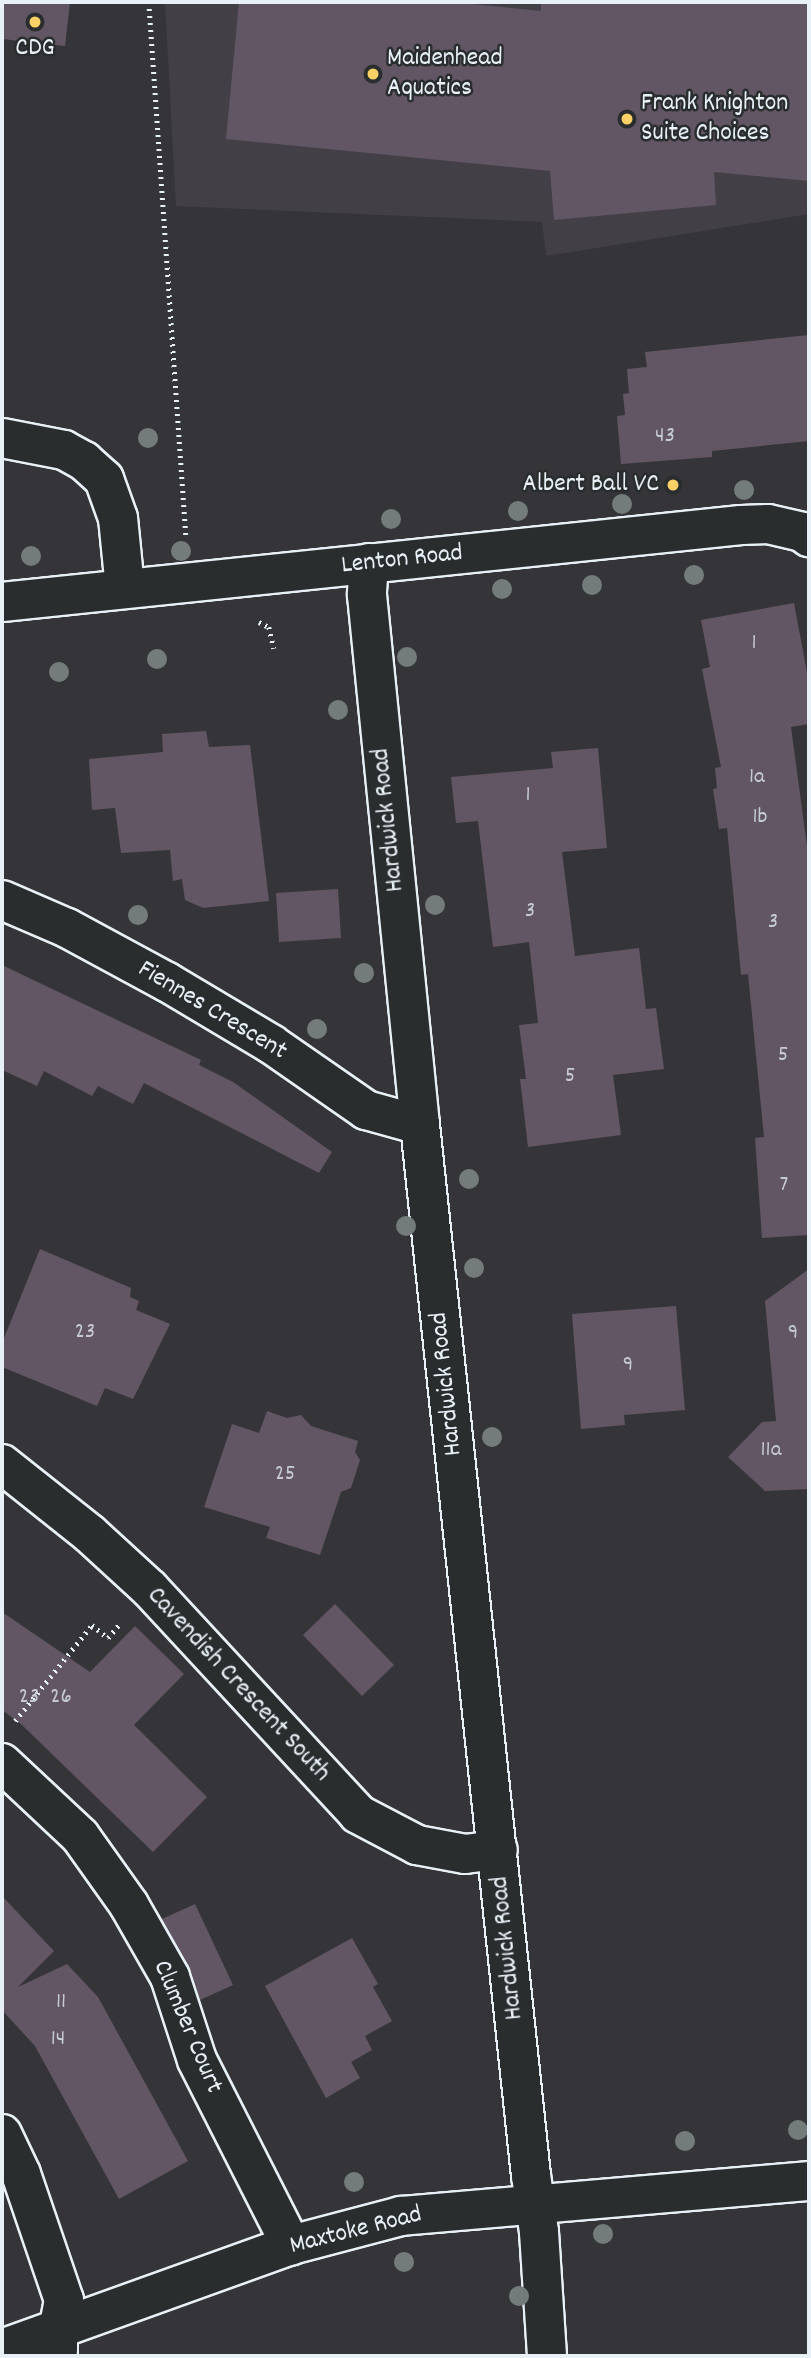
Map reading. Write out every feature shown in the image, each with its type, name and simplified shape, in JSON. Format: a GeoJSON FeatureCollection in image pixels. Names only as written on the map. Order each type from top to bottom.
{"type":"FeatureCollection","features":[{"type":"Feature","properties":{"kind":"street"},"geometry":{"type":"LineString","coordinates":[[2,438],[64,450],[84,461],[104,479],[118,518],[125,588]]}},
{"type":"Feature","properties":{"kind":"street","name":"Lenton Road"},"geometry":{"type":"LineString","coordinates":[[2,602],[741,525],[768,524],[806,534]]}},
{"type":"Feature","properties":{"kind":"street","name":"Hardwick Road"},"geometry":{"type":"LineString","coordinates":[[369,563],[367,595],[419,1125],[535,2204],[547,2356]]}},
{"type":"Feature","properties":{"kind":"street","name":"Fiennes Crescent"},"geometry":{"type":"LineString","coordinates":[[2,900],[68,928],[167,982],[271,1044],[366,1110],[419,1125]]}},
{"type":"Feature","properties":{"kind":"street","name":"Cavendish Crescent South"},"geometry":{"type":"LineString","coordinates":[[2,1464],[90,1534],[150,1589],[358,1814],[417,1845],[465,1854],[498,1850]]}},
{"type":"Feature","properties":{"kind":"street","name":"Clumber Court"},"geometry":{"type":"LineString","coordinates":[[6,1746],[80,1836],[129,1905],[170,1977],[197,2060],[291,2245]]}},
{"type":"Feature","properties":{"kind":"street"},"geometry":{"type":"LineString","coordinates":[[2,2134],[21,2174],[64,2300],[58,2343]]}},
{"type":"Feature","properties":{"kind":"street","name":"Maxtoke Road"},"geometry":{"type":"LineString","coordinates":[[2,2349],[58,2343],[291,2245],[401,2216],[809,2181]]}},
{"type":"Feature","properties":{"kind":"path"},"geometry":{"type":"LineString","coordinates":[[149,2],[183,520],[195,581]]}},
{"type":"Feature","properties":{"kind":"path"},"geometry":{"type":"LineString","coordinates":[[6,1746],[92,1625],[108,1638],[125,1617]]}},
{"type":"Feature","properties":{"kind":"shaded area"},"geometry":{"type":"Polygon","coordinates":[[[165,2],[809,2],[809,214],[546,256],[542,222],[176,206],[165,2]]]}},
{"type":"Feature","properties":{"kind":"building","name":"CDG"},"geometry":{"type":"Polygon","coordinates":[[[2,2],[70,2],[65,46],[2,39],[2,2]]]}},
{"type":"Feature","properties":{"kind":"building"},"geometry":{"type":"Polygon","coordinates":[[[239,2],[452,2],[541,11],[541,2],[809,2],[809,181],[714,172],[716,205],[554,220],[550,171],[226,139],[239,2]]]}},
{"type":"Feature","properties":{"kind":"building"},"geometry":{"type":"Polygon","coordinates":[[[809,335],[809,441],[712,451],[712,457],[621,464],[617,416],[625,415],[623,394],[629,393],[627,369],[647,367],[645,352],[809,335]]]}},
{"type":"Feature","properties":{"kind":"building"},"geometry":{"type":"Polygon","coordinates":[[[794,603],[809,683],[809,724],[791,727],[809,861],[809,1235],[762,1238],[755,1138],[764,1137],[748,974],[741,975],[727,828],[719,829],[713,789],[717,788],[715,768],[721,767],[702,669],[710,667],[701,620],[794,603]]]}},
{"type":"Feature","properties":{"kind":"building"},"geometry":{"type":"Polygon","coordinates":[[[206,731],[209,747],[250,745],[269,901],[203,908],[185,900],[182,879],[173,881],[170,850],[121,853],[115,808],[92,810],[89,759],[163,752],[162,734],[206,731]]]}},
{"type":"Feature","properties":{"kind":"building"},"geometry":{"type":"Polygon","coordinates":[[[598,748],[607,848],[562,852],[575,956],[639,948],[646,1009],[656,1008],[664,1069],[613,1075],[621,1135],[528,1147],[520,1079],[526,1079],[519,1025],[538,1023],[529,942],[493,947],[478,821],[456,823],[451,777],[553,768],[551,752],[598,748]]]}},
{"type":"Feature","properties":{"kind":"building"},"geometry":{"type":"Polygon","coordinates":[[[338,889],[341,938],[279,942],[276,893],[338,889]]]}},
{"type":"Feature","properties":{"kind":"building"},"geometry":{"type":"Polygon","coordinates":[[[2,965],[201,1060],[199,1065],[233,1082],[332,1152],[319,1173],[144,1083],[133,1104],[98,1086],[92,1096],[44,1071],[37,1086],[2,1070],[2,965]]]}},
{"type":"Feature","properties":{"kind":"building"},"geometry":{"type":"Polygon","coordinates":[[[40,1249],[131,1288],[130,1297],[139,1301],[136,1310],[170,1324],[133,1399],[105,1388],[97,1406],[2,1367],[2,1343],[40,1249]]]}},
{"type":"Feature","properties":{"kind":"building"},"geometry":{"type":"Polygon","coordinates":[[[809,1269],[809,1489],[765,1491],[728,1457],[762,1422],[776,1421],[765,1301],[809,1269]]]}},
{"type":"Feature","properties":{"kind":"building"},"geometry":{"type":"Polygon","coordinates":[[[676,1306],[685,1410],[624,1415],[625,1425],[581,1429],[572,1314],[676,1306]]]}},
{"type":"Feature","properties":{"kind":"building"},"geometry":{"type":"Polygon","coordinates":[[[267,1411],[287,1418],[301,1415],[311,1426],[358,1441],[355,1452],[360,1460],[351,1488],[341,1492],[320,1555],[266,1538],[270,1527],[204,1507],[232,1424],[259,1433],[267,1411]]]}},
{"type":"Feature","properties":{"kind":"building"},"geometry":{"type":"Polygon","coordinates":[[[335,1604],[394,1665],[362,1696],[303,1635],[335,1604]]]}},
{"type":"Feature","properties":{"kind":"building"},"geometry":{"type":"Polygon","coordinates":[[[2,1612],[90,1672],[135,1626],[184,1674],[134,1725],[207,1797],[153,1852],[21,1724],[2,1710],[2,1612]]]}},
{"type":"Feature","properties":{"kind":"building"},"geometry":{"type":"Polygon","coordinates":[[[2,1896],[54,1951],[18,1987],[67,1964],[98,1997],[188,2161],[119,2199],[35,2046],[2,2010],[2,1896]]]}},
{"type":"Feature","properties":{"kind":"building"},"geometry":{"type":"Polygon","coordinates":[[[195,1904],[233,1985],[200,2000],[189,1966],[162,1919],[195,1904]]]}},
{"type":"Feature","properties":{"kind":"building"},"geometry":{"type":"Polygon","coordinates":[[[352,1938],[378,1984],[373,1987],[392,2021],[365,2036],[372,2050],[351,2062],[360,2078],[326,2098],[265,1986],[352,1938]]]}},
{"type":"Feature","properties":{"kind":"place","name":"CDG"},"geometry":{"type":"Point","coordinates":[35,22]}},
{"type":"Feature","properties":{"kind":"place","name":"Maidenhead Aquatics"},"geometry":{"type":"Point","coordinates":[373,74]}},
{"type":"Feature","properties":{"kind":"place","name":"Frank Knighton Suite Choices"},"geometry":{"type":"Point","coordinates":[627,119]}},
{"type":"Feature","properties":{"kind":"place","name":"Albert Ball VC"},"geometry":{"type":"Point","coordinates":[673,485]}}]}
